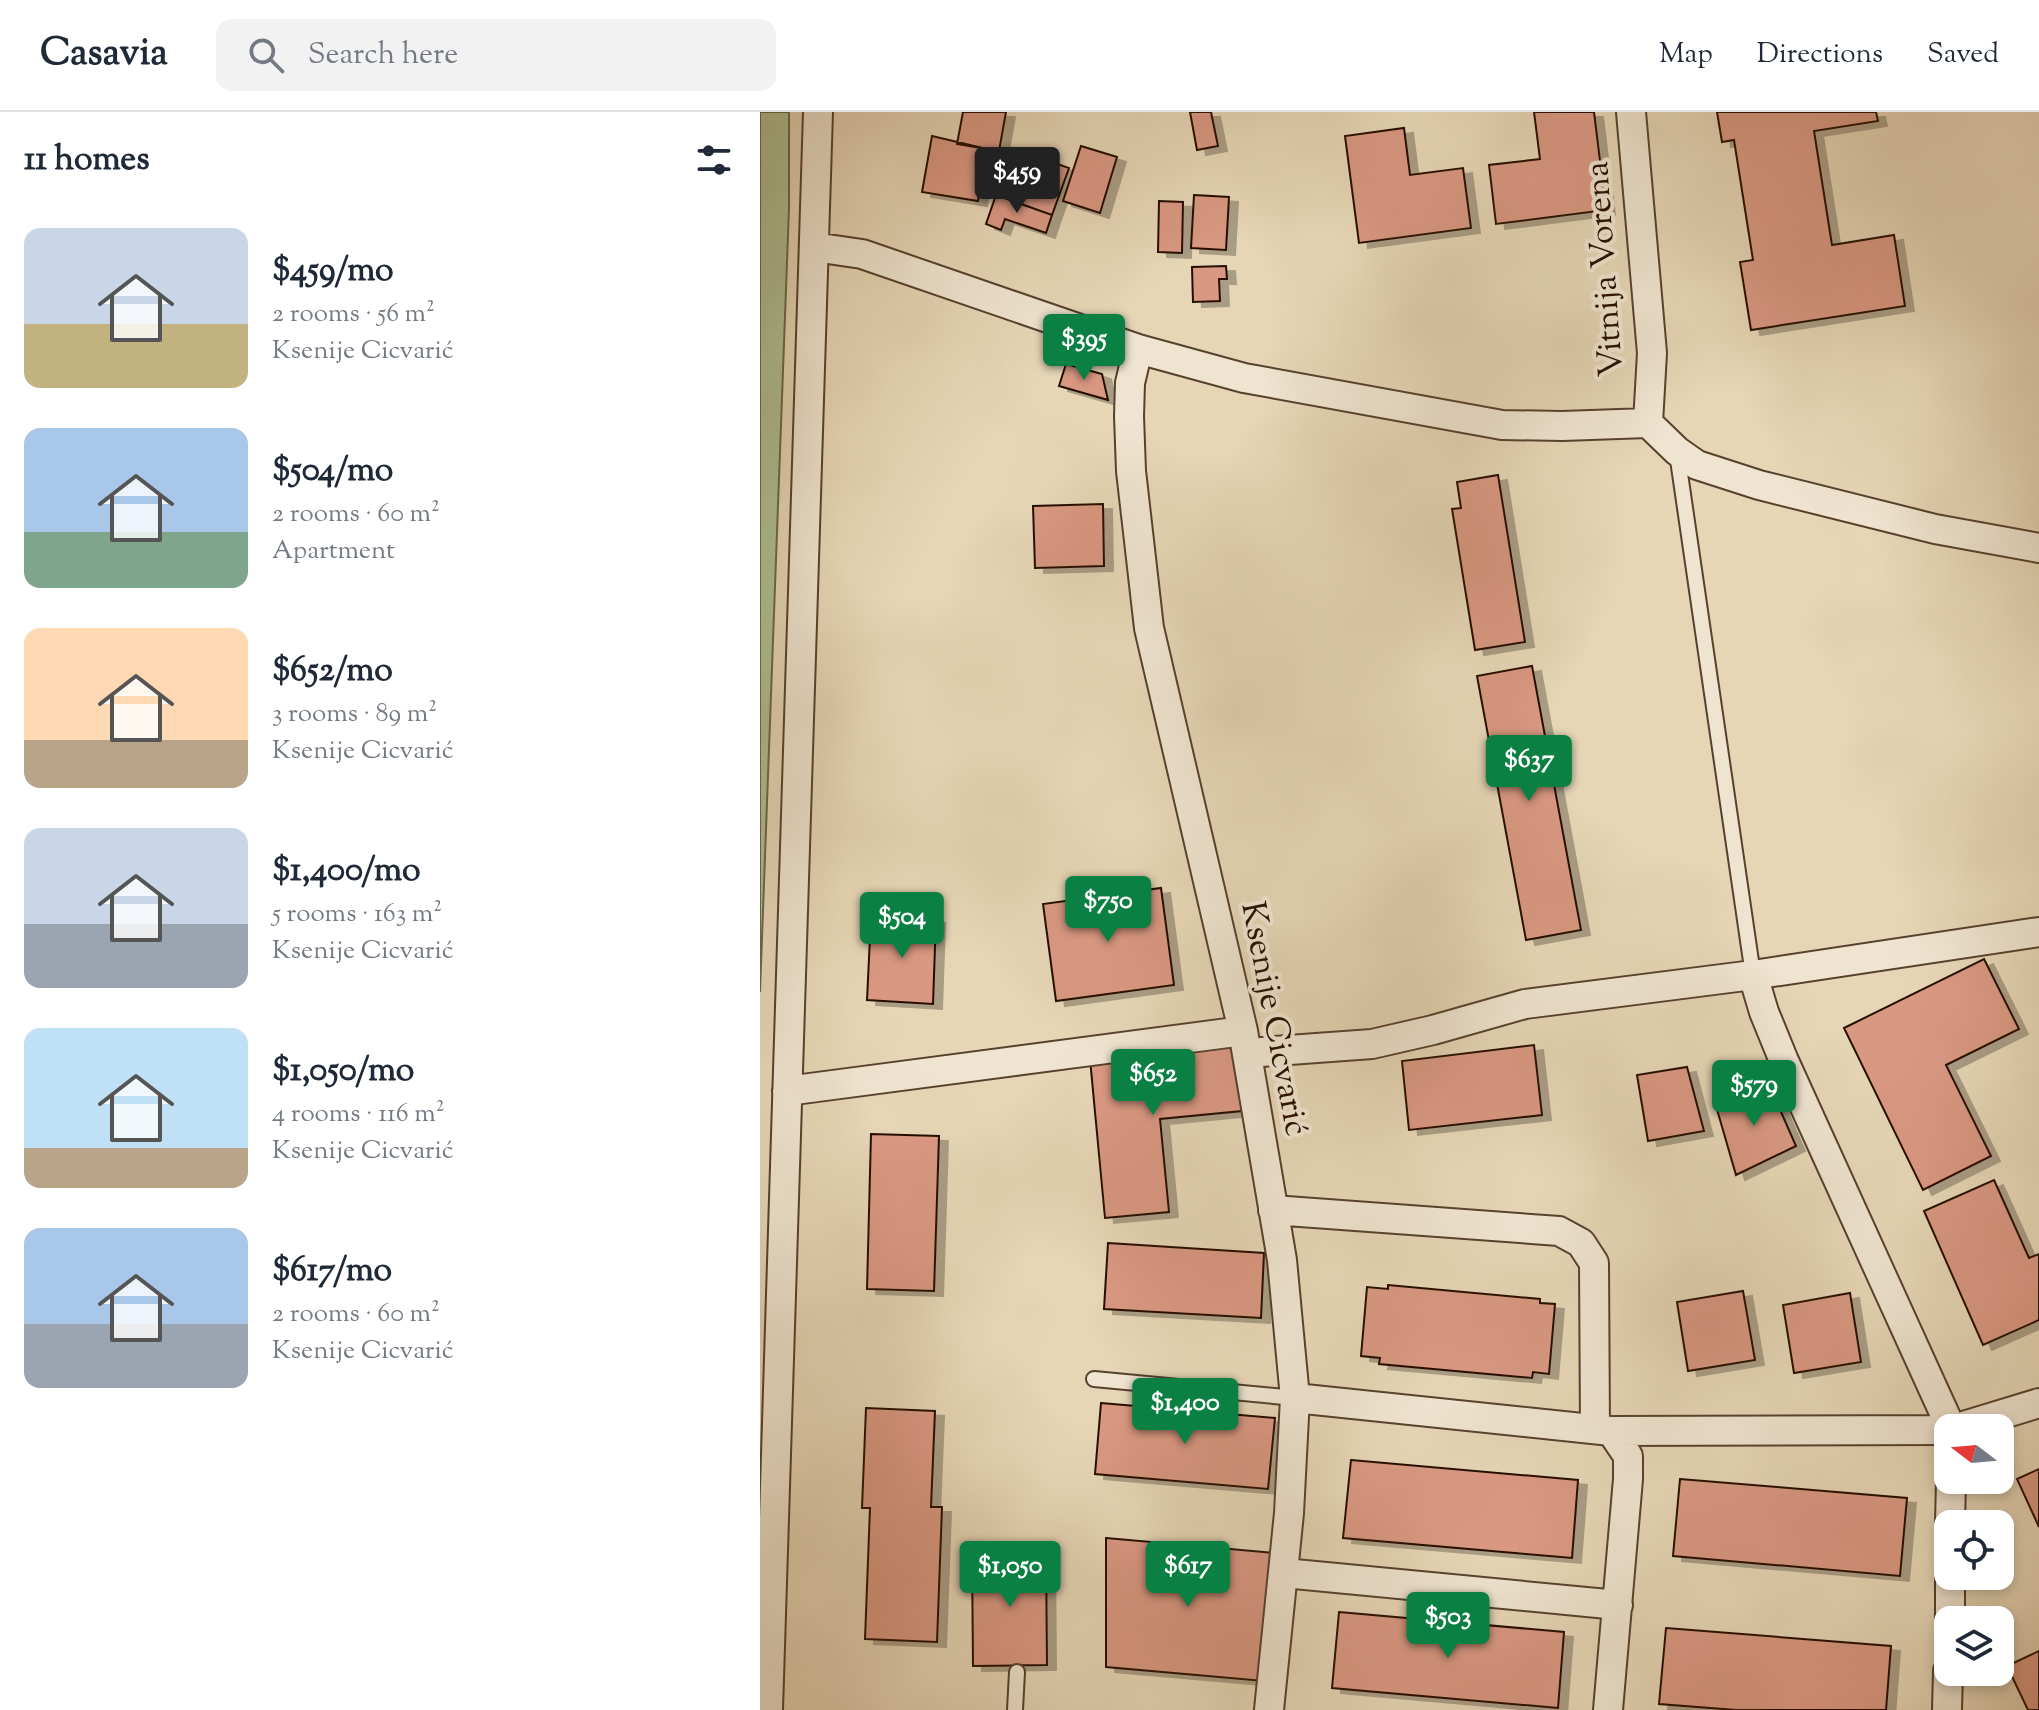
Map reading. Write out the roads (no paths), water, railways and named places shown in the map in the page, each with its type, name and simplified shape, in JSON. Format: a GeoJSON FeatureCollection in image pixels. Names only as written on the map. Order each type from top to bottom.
{"type":"FeatureCollection","features":[{"type":"Feature","properties":{"kind":"street"},"geometry":{"type":"LineString","coordinates":[[768,1710],[818,112]]}},
{"type":"Feature","properties":{"kind":"street","name":"Vitnija Vorena"},"geometry":{"type":"LineString","coordinates":[[1631,112],[1652,353],[1648,423]]}},
{"type":"Feature","properties":{"kind":"street"},"geometry":{"type":"LineString","coordinates":[[814,247],[862,254],[1138,349],[1244,378],[1502,425],[1648,423],[1697,465],[1759,485],[1935,529],[2039,548]]}},
{"type":"Feature","properties":{"kind":"street","name":"Ksenije Cicvarić"},"geometry":{"type":"LineString","coordinates":[[1138,349],[1130,383],[1129,430],[1149,628],[1245,1042],[1282,1260],[1295,1398],[1284,1573],[1269,1710]]}},
{"type":"Feature","properties":{"kind":"street"},"geometry":{"type":"LineString","coordinates":[[787,1091],[1245,1042],[1372,1044],[1525,1004],[1753,975],[2039,932]]}},
{"type":"Feature","properties":{"kind":"street"},"geometry":{"type":"LineString","coordinates":[[1753,975],[1784,1061],[1942,1414]]}},
{"type":"Feature","properties":{"kind":"street"},"geometry":{"type":"LineString","coordinates":[[1273,1210],[1559,1231],[1581,1243],[1594,1263],[1603,1430],[1628,1456],[1608,1710]]}},
{"type":"Feature","properties":{"kind":"street"},"geometry":{"type":"LineString","coordinates":[[1295,1398],[1603,1430],[1934,1429]]}},
{"type":"Feature","properties":{"kind":"street"},"geometry":{"type":"LineString","coordinates":[[2003,1414],[2039,1403]]}},
{"type":"Feature","properties":{"kind":"street"},"geometry":{"type":"LineString","coordinates":[[1284,1573],[1618,1605]]}},
{"type":"Feature","properties":{"kind":"street"},"geometry":{"type":"LineString","coordinates":[[1947,1710],[1948,1686]]}},
{"type":"Feature","properties":{"kind":"lane"},"geometry":{"type":"LineString","coordinates":[[1677,451],[1753,975]]}},
{"type":"Feature","properties":{"kind":"lane"},"geometry":{"type":"LineString","coordinates":[[1094,1379],[1295,1398]]}},
{"type":"Feature","properties":{"kind":"lane"},"geometry":{"type":"LineString","coordinates":[[1015,1710],[1017,1672]]}}]}
